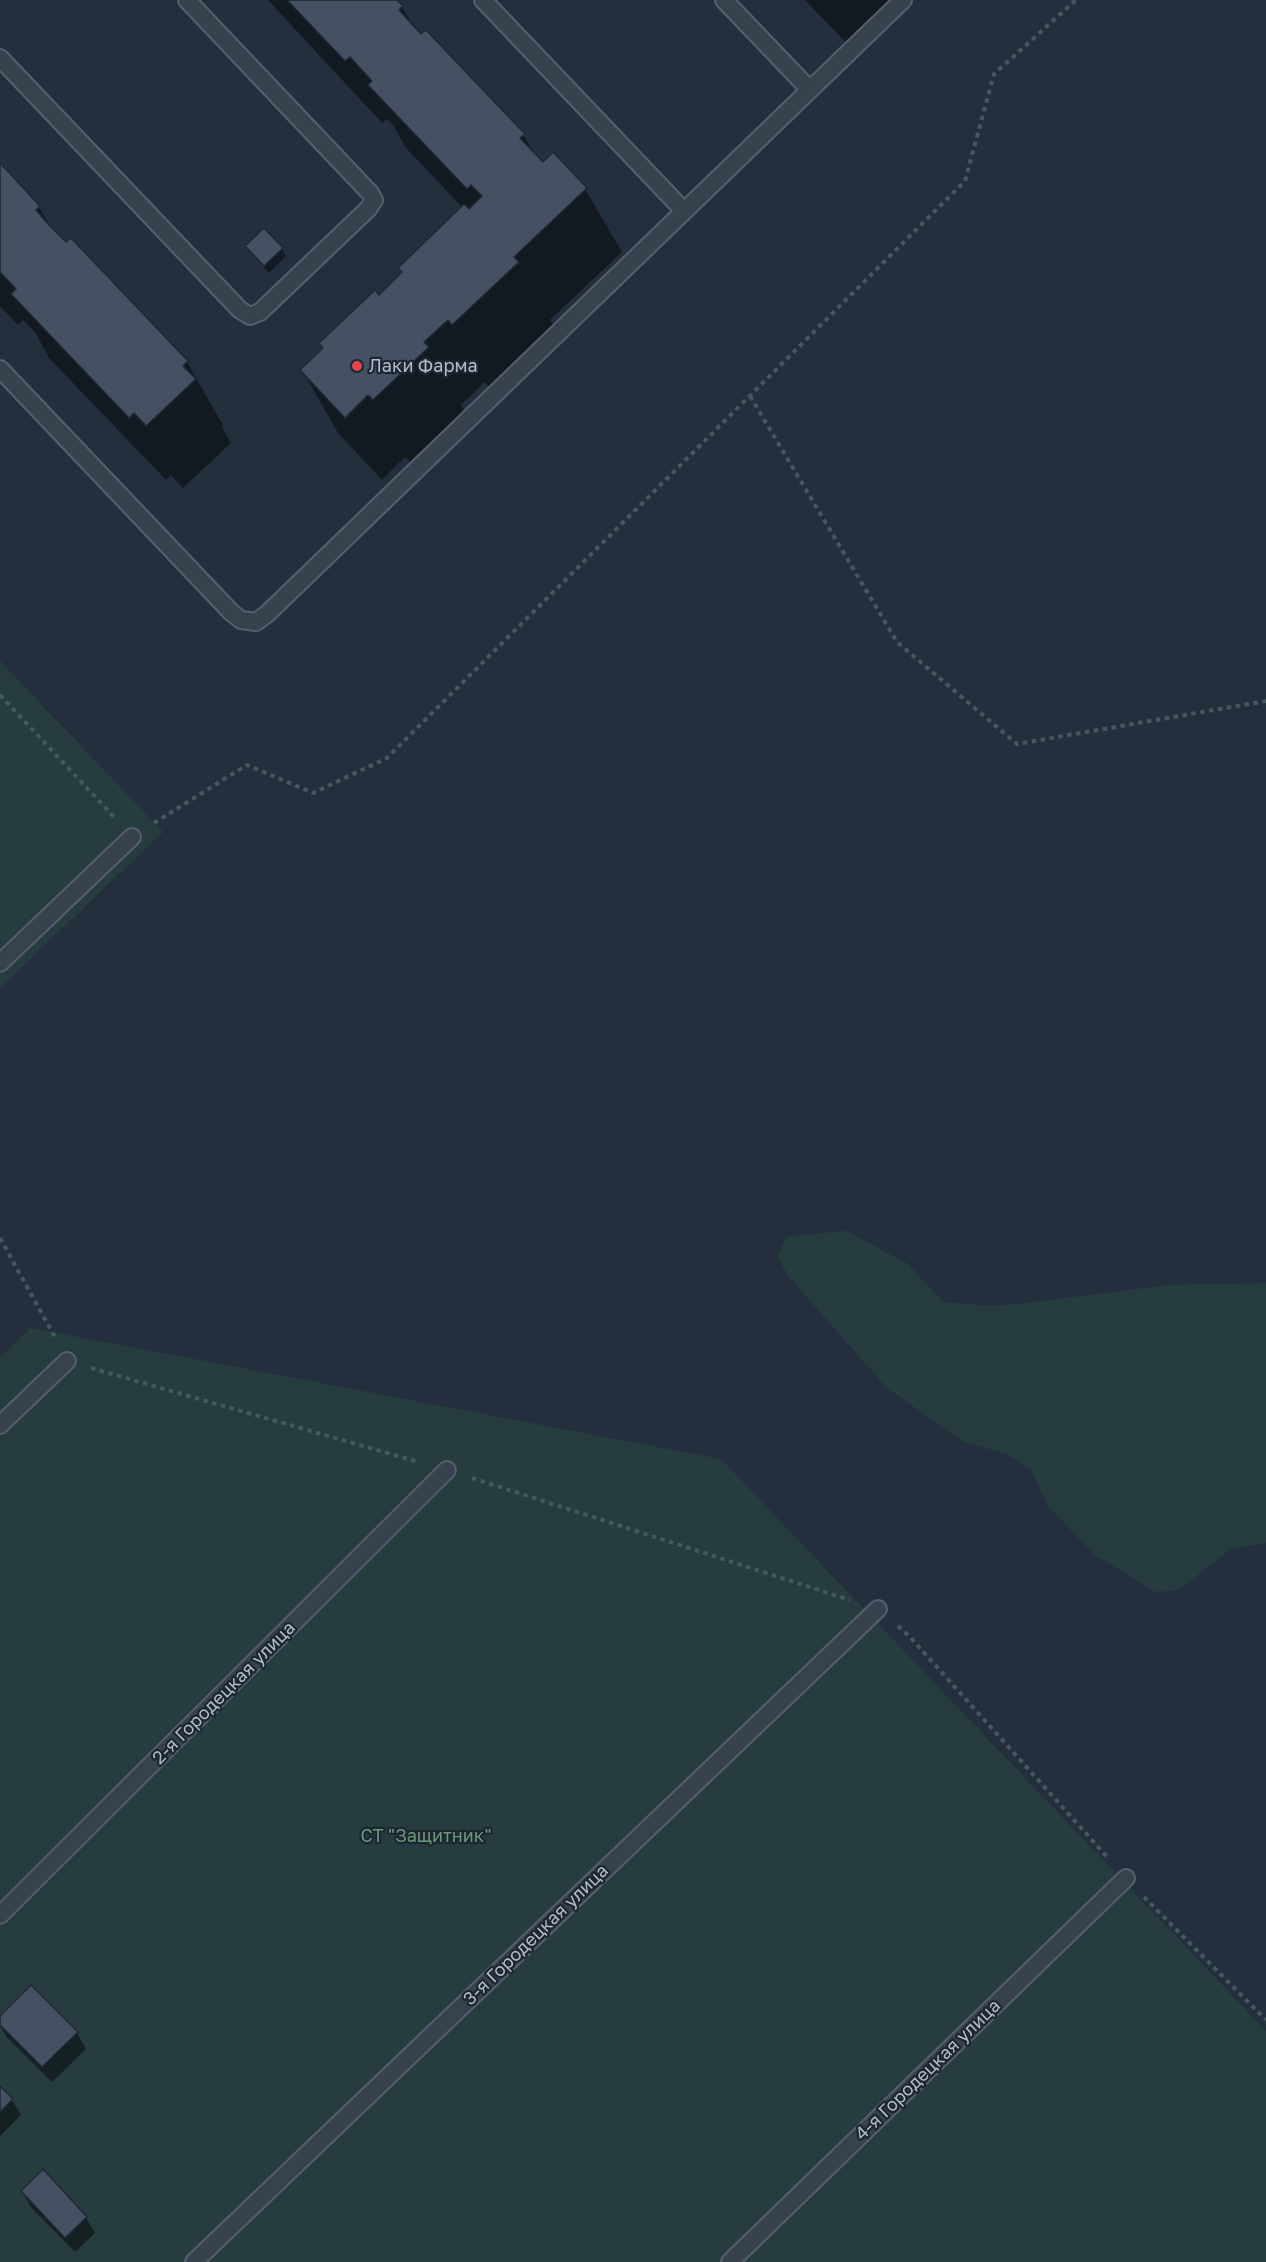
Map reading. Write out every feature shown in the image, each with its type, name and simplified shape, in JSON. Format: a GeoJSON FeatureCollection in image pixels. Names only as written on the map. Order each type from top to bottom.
{"type":"FeatureCollection","features":[{"type":"Feature","properties":{"kind":"lane"},"geometry":{"type":"LineString","coordinates":[[0,58],[240,310],[250,316],[260,312],[374,201],[370,193],[187,0]]}},
{"type":"Feature","properties":{"kind":"lane"},"geometry":{"type":"LineString","coordinates":[[483,0],[684,211]]}},
{"type":"Feature","properties":{"kind":"lane"},"geometry":{"type":"LineString","coordinates":[[724,0],[810,90]]}},
{"type":"Feature","properties":{"kind":"lane"},"geometry":{"type":"LineString","coordinates":[[0,369],[231,612],[241,620],[256,622],[267,614],[903,0]]}},
{"type":"Feature","properties":{"kind":"lane"},"geometry":{"type":"LineString","coordinates":[[0,963],[132,837]]}},
{"type":"Feature","properties":{"kind":"lane"},"geometry":{"type":"LineString","coordinates":[[0,1425],[67,1360]]}},
{"type":"Feature","properties":{"kind":"lane","name":"2-я Городецкая улица"},"geometry":{"type":"LineString","coordinates":[[0,1915],[447,1470]]}},
{"type":"Feature","properties":{"kind":"lane","name":"3-я Городецкая улица"},"geometry":{"type":"LineString","coordinates":[[194,2262],[878,1609]]}},
{"type":"Feature","properties":{"kind":"lane","name":"4-я Городецкая улица"},"geometry":{"type":"LineString","coordinates":[[730,2262],[1126,1878]]}},
{"type":"Feature","properties":{"kind":"path"},"geometry":{"type":"LineString","coordinates":[[0,695],[132,837],[247,765],[313,793],[387,758],[966,181],[994,74],[1076,0]]}},
{"type":"Feature","properties":{"kind":"path"},"geometry":{"type":"LineString","coordinates":[[750,396],[897,642],[1017,744],[1266,701]]}},
{"type":"Feature","properties":{"kind":"path"},"geometry":{"type":"LineString","coordinates":[[0,1238],[67,1360],[447,1470],[878,1609],[910,1637],[1126,1878],[1266,2020]]}},
{"type":"Feature","properties":{"kind":"green space"},"geometry":{"type":"Polygon","coordinates":[[[0,661],[163,832],[0,988],[0,661]]]}},
{"type":"Feature","properties":{"kind":"green space"},"geometry":{"type":"Polygon","coordinates":[[[847,1231],[908,1264],[943,1302],[990,1306],[1168,1285],[1266,1283],[1266,1543],[1232,1548],[1179,1590],[1156,1592],[1095,1555],[1048,1506],[1030,1468],[1007,1454],[964,1442],[887,1388],[789,1277],[777,1256],[788,1236],[847,1231]]]}},
{"type":"Feature","properties":{"kind":"green space","name":"СТ \"Защитник\""},"geometry":{"type":"Polygon","coordinates":[[[31,1328],[721,1459],[1266,2031],[1266,2262],[0,2262],[0,1358],[31,1328]]]}},
{"type":"Feature","properties":{"kind":"building"},"geometry":{"type":"Polygon","coordinates":[[[287,0],[397,0],[403,6],[399,10],[421,34],[426,30],[525,134],[520,138],[543,162],[553,152],[587,188],[514,257],[519,262],[452,325],[448,320],[424,342],[429,347],[373,400],[368,395],[345,418],[300,370],[323,348],[319,343],[375,290],[379,295],[402,272],[398,268],[464,204],[469,209],[482,196],[471,185],[467,189],[368,85],[372,81],[350,57],[345,61],[287,0]]]}},
{"type":"Feature","properties":{"kind":"building"},"geometry":{"type":"Polygon","coordinates":[[[0,163],[40,206],[36,210],[49,225],[66,242],[71,238],[188,361],[183,366],[196,379],[146,426],[134,413],[129,418],[11,294],[16,289],[0,272],[0,163]]]}},
{"type":"Feature","properties":{"kind":"building"},"geometry":{"type":"Polygon","coordinates":[[[264,228],[283,248],[264,266],[245,246],[264,228]]]}},
{"type":"Feature","properties":{"kind":"building"},"geometry":{"type":"Polygon","coordinates":[[[31,1985],[78,2032],[42,2067],[0,2025],[0,2016],[31,1985]]]}},
{"type":"Feature","properties":{"kind":"building"},"geometry":{"type":"Polygon","coordinates":[[[0,2086],[13,2099],[0,2112],[0,2086]]]}},
{"type":"Feature","properties":{"kind":"building"},"geometry":{"type":"Polygon","coordinates":[[[43,2169],[87,2217],[65,2238],[21,2191],[43,2169]]]}},
{"type":"Feature","properties":{"kind":"place","name":"Лаки Фарма"},"geometry":{"type":"Point","coordinates":[357,366]}}]}
